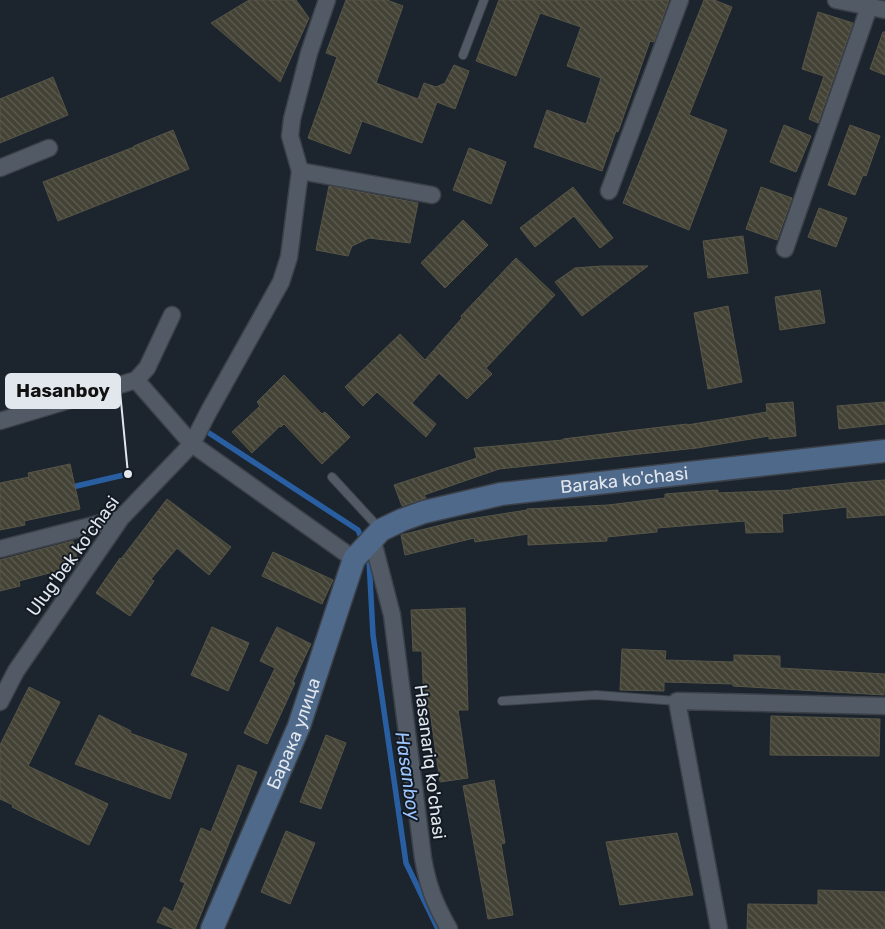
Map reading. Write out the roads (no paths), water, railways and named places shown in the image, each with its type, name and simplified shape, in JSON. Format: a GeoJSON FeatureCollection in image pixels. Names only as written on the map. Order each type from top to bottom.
{"type":"FeatureCollection","features":[{"type":"Feature","properties":{"kind":"main road","name":"Baraka ko'chasi"},"geometry":{"type":"LineString","coordinates":[[366,545],[402,520],[424,512],[501,494],[885,451]]}},
{"type":"Feature","properties":{"kind":"main road","name":"Барака улица"},"geometry":{"type":"LineString","coordinates":[[212,929],[299,726],[366,545]]}},
{"type":"Feature","properties":{"kind":"street"},"geometry":{"type":"LineString","coordinates":[[327,0],[309,53],[292,119],[290,136],[300,171],[432,195]]}},
{"type":"Feature","properties":{"kind":"street"},"geometry":{"type":"LineString","coordinates":[[609,191],[680,0]]}},
{"type":"Feature","properties":{"kind":"street"},"geometry":{"type":"LineString","coordinates":[[785,249],[877,8],[836,0]]}},
{"type":"Feature","properties":{"kind":"street"},"geometry":{"type":"LineString","coordinates":[[0,168],[49,148]]}},
{"type":"Feature","properties":{"kind":"street","name":"Ulug'bek ko'chasi"},"geometry":{"type":"LineString","coordinates":[[0,702],[16,671],[121,518],[192,444],[281,282],[289,257],[300,171]]}},
{"type":"Feature","properties":{"kind":"street"},"geometry":{"type":"LineString","coordinates":[[0,421],[136,380],[147,368],[172,314]]}},
{"type":"Feature","properties":{"kind":"street"},"geometry":{"type":"LineString","coordinates":[[136,380],[192,444],[366,545]]}},
{"type":"Feature","properties":{"kind":"street"},"geometry":{"type":"LineString","coordinates":[[0,549],[121,518]]}},
{"type":"Feature","properties":{"kind":"street","name":"Hasanariq ko'chasi"},"geometry":{"type":"LineString","coordinates":[[366,545],[392,615],[407,746],[427,882],[435,905],[449,929]]}},
{"type":"Feature","properties":{"kind":"street"},"geometry":{"type":"LineString","coordinates":[[718,929],[677,701],[885,706]]}},
{"type":"Feature","properties":{"kind":"lane"},"geometry":{"type":"LineString","coordinates":[[463,55],[484,0]]}},
{"type":"Feature","properties":{"kind":"lane"},"geometry":{"type":"LineString","coordinates":[[332,477],[366,545]]}},
{"type":"Feature","properties":{"kind":"lane"},"geometry":{"type":"LineString","coordinates":[[502,701],[596,695],[677,701]]}},
{"type":"Feature","properties":{"kind":"waterway","name":"Hasanboy"},"geometry":{"type":"LineString","coordinates":[[209,433],[358,530],[363,542]]}},
{"type":"Feature","properties":{"kind":"waterway","name":"Hasanboy"},"geometry":{"type":"LineString","coordinates":[[68,488],[128,474]]}},
{"type":"Feature","properties":{"kind":"waterway","name":"Hasanboy"},"geometry":{"type":"LineString","coordinates":[[366,553],[369,559],[373,635],[406,863],[438,929]]}},
{"type":"Feature","properties":{"kind":"place","name":"Hasanboy"},"geometry":{"type":"Point","coordinates":[128,474]}}]}
